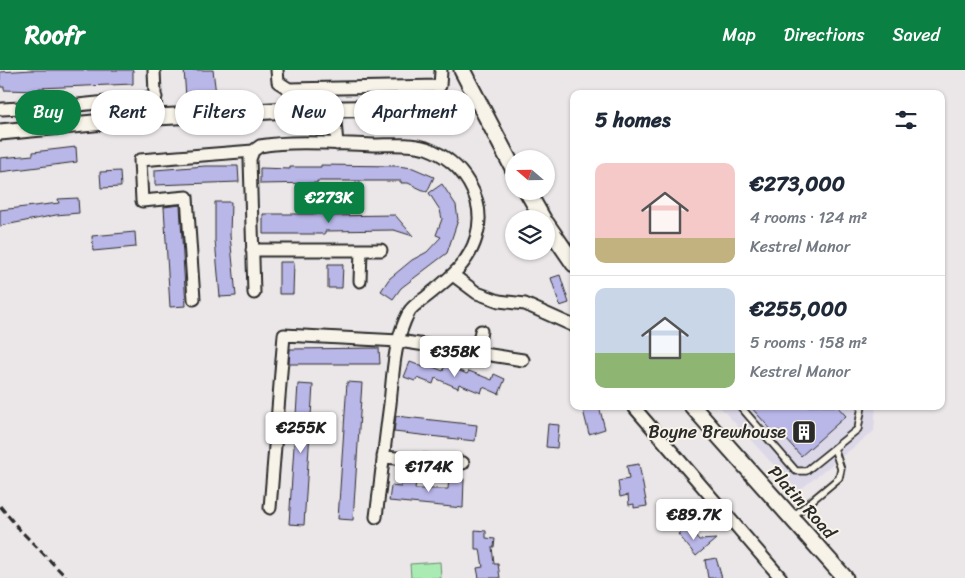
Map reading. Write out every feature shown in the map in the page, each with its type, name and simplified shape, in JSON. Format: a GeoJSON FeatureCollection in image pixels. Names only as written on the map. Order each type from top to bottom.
{"type":"FeatureCollection","features":[{"type":"Feature","properties":{"kind":"street"},"geometry":{"type":"LineString","coordinates":[[154,70],[155,90]]}},
{"type":"Feature","properties":{"kind":"street"},"geometry":{"type":"LineString","coordinates":[[277,70],[278,82],[289,89],[440,86],[441,71]]}},
{"type":"Feature","properties":{"kind":"street"},"geometry":{"type":"LineString","coordinates":[[462,70],[505,153]]}},
{"type":"Feature","properties":{"kind":"street"},"geometry":{"type":"LineString","coordinates":[[344,110],[454,107],[476,98]]}},
{"type":"Feature","properties":{"kind":"street"},"geometry":{"type":"LineString","coordinates":[[2,109],[91,104]]}},
{"type":"Feature","properties":{"kind":"street"},"geometry":{"type":"LineString","coordinates":[[165,117],[274,111]]}},
{"type":"Feature","properties":{"kind":"street"},"geometry":{"type":"LineString","coordinates":[[0,132],[91,123]]}},
{"type":"Feature","properties":{"kind":"street"},"geometry":{"type":"LineString","coordinates":[[336,135],[337,144]]}},
{"type":"Feature","properties":{"kind":"street"},"geometry":{"type":"LineString","coordinates":[[194,299],[187,197],[142,201],[140,160],[253,151],[266,145],[337,144],[424,148],[440,155],[464,175],[477,199],[479,217],[477,236],[472,250],[464,263],[453,275],[410,310],[399,341],[376,516]]}},
{"type":"Feature","properties":{"kind":"street"},"geometry":{"type":"LineString","coordinates":[[253,151],[250,159],[254,293]]}},
{"type":"Feature","properties":{"kind":"street"},"geometry":{"type":"LineString","coordinates":[[555,236],[570,258]]}},
{"type":"Feature","properties":{"kind":"street"},"geometry":{"type":"LineString","coordinates":[[252,250],[381,250]]}},
{"type":"Feature","properties":{"kind":"street"},"geometry":{"type":"LineString","coordinates":[[360,280],[361,250]]}},
{"type":"Feature","properties":{"kind":"street"},"geometry":{"type":"LineString","coordinates":[[453,275],[477,293],[499,301],[532,306],[570,324]]}},
{"type":"Feature","properties":{"kind":"street"},"geometry":{"type":"LineString","coordinates":[[477,353],[481,331]]}},
{"type":"Feature","properties":{"kind":"street"},"geometry":{"type":"LineString","coordinates":[[270,508],[284,334],[399,341],[523,360]]}},
{"type":"Feature","properties":{"kind":"street"},"geometry":{"type":"LineString","coordinates":[[636,410],[781,578]]}},
{"type":"Feature","properties":{"kind":"street","name":"Platin Road"},"geometry":{"type":"LineString","coordinates":[[696,410],[845,578]]}},
{"type":"Feature","properties":{"kind":"street"},"geometry":{"type":"LineString","coordinates":[[384,458],[463,463]]}},
{"type":"Feature","properties":{"kind":"lane"},"geometry":{"type":"LineString","coordinates":[[743,410],[796,471],[806,471],[858,429],[861,410]]}},
{"type":"Feature","properties":{"kind":"lane"},"geometry":{"type":"LineString","coordinates":[[791,518],[839,478],[841,469],[834,448]]}},
{"type":"Feature","properties":{"kind":"shaded area"},"geometry":{"type":"Polygon","coordinates":[[[723,410],[876,410],[874,431],[801,489],[795,488],[723,410]]]}},
{"type":"Feature","properties":{"kind":"green space"},"geometry":{"type":"Polygon","coordinates":[[[440,562],[441,578],[411,578],[410,564],[440,562]]]}},
{"type":"Feature","properties":{"kind":"building"},"geometry":{"type":"Polygon","coordinates":[[[32,70],[133,70],[133,84],[39,88],[39,90],[4,90],[4,87],[0,87],[0,72],[32,70]]]}},
{"type":"Feature","properties":{"kind":"building"},"geometry":{"type":"Polygon","coordinates":[[[184,70],[213,70],[216,90],[185,90],[184,70]]]}},
{"type":"Feature","properties":{"kind":"building"},"geometry":{"type":"Polygon","coordinates":[[[76,147],[77,162],[0,172],[0,158],[33,155],[33,152],[76,147]]]}},
{"type":"Feature","properties":{"kind":"building"},"geometry":{"type":"Polygon","coordinates":[[[321,165],[397,166],[413,168],[434,177],[427,192],[408,183],[401,183],[401,181],[317,181],[317,183],[260,184],[260,168],[290,169],[290,167],[321,167],[321,165]]]}},
{"type":"Feature","properties":{"kind":"building"},"geometry":{"type":"Polygon","coordinates":[[[205,166],[238,166],[239,182],[155,185],[155,170],[205,166]]]}},
{"type":"Feature","properties":{"kind":"building"},"geometry":{"type":"Polygon","coordinates":[[[120,171],[121,187],[101,188],[100,172],[120,171]]]}},
{"type":"Feature","properties":{"kind":"building"},"geometry":{"type":"Polygon","coordinates":[[[442,184],[456,205],[458,220],[447,253],[401,288],[393,299],[381,291],[389,279],[412,260],[427,252],[441,237],[436,235],[442,219],[440,210],[429,193],[442,184]]]}},
{"type":"Feature","properties":{"kind":"building"},"geometry":{"type":"Polygon","coordinates":[[[78,198],[79,213],[56,215],[0,226],[0,210],[59,203],[58,199],[78,198]]]}},
{"type":"Feature","properties":{"kind":"building"},"geometry":{"type":"Polygon","coordinates":[[[215,202],[231,202],[230,235],[236,296],[220,297],[215,240],[215,202]]]}},
{"type":"Feature","properties":{"kind":"building"},"geometry":{"type":"Polygon","coordinates":[[[180,205],[186,306],[170,307],[164,207],[180,205]]]}},
{"type":"Feature","properties":{"kind":"building"},"geometry":{"type":"Polygon","coordinates":[[[263,214],[325,214],[325,216],[395,215],[413,236],[394,230],[325,231],[325,234],[263,234],[263,214]]]}},
{"type":"Feature","properties":{"kind":"building"},"geometry":{"type":"Polygon","coordinates":[[[135,232],[136,247],[93,251],[92,236],[135,232]]]}},
{"type":"Feature","properties":{"kind":"building"},"geometry":{"type":"Polygon","coordinates":[[[279,262],[294,262],[293,294],[279,294],[279,262]]]}},
{"type":"Feature","properties":{"kind":"building"},"geometry":{"type":"Polygon","coordinates":[[[328,264],[343,264],[342,288],[328,288],[328,264]]]}},
{"type":"Feature","properties":{"kind":"building"},"geometry":{"type":"Polygon","coordinates":[[[560,275],[569,303],[560,306],[551,278],[560,275]]]}},
{"type":"Feature","properties":{"kind":"building"},"geometry":{"type":"Polygon","coordinates":[[[379,348],[380,364],[289,364],[290,349],[379,348]]]}},
{"type":"Feature","properties":{"kind":"building"},"geometry":{"type":"Polygon","coordinates":[[[410,362],[426,368],[428,365],[443,371],[445,365],[467,374],[469,371],[492,380],[494,374],[505,379],[499,394],[483,387],[481,393],[459,384],[458,388],[435,378],[433,384],[417,378],[415,381],[404,377],[410,362]]]}},
{"type":"Feature","properties":{"kind":"building"},"geometry":{"type":"Polygon","coordinates":[[[347,382],[362,383],[353,520],[338,519],[347,382]]]}},
{"type":"Feature","properties":{"kind":"building"},"geometry":{"type":"Polygon","coordinates":[[[298,384],[313,385],[304,525],[289,524],[298,384]]]}},
{"type":"Feature","properties":{"kind":"building"},"geometry":{"type":"Polygon","coordinates":[[[583,410],[600,410],[605,429],[589,434],[583,410]]]}},
{"type":"Feature","properties":{"kind":"building","name":"Boyne Brewhouse"},"geometry":{"type":"Polygon","coordinates":[[[754,410],[841,410],[846,416],[801,456],[778,430],[774,433],[754,410]]]}},
{"type":"Feature","properties":{"kind":"building"},"geometry":{"type":"Polygon","coordinates":[[[396,416],[477,425],[475,441],[394,432],[396,416]]]}},
{"type":"Feature","properties":{"kind":"building"},"geometry":{"type":"Polygon","coordinates":[[[548,424],[559,425],[557,448],[546,447],[548,424]]]}},
{"type":"Feature","properties":{"kind":"building"},"geometry":{"type":"Polygon","coordinates":[[[639,464],[647,506],[634,508],[634,504],[629,505],[628,495],[620,497],[618,481],[629,479],[627,466],[639,464]]]}},
{"type":"Feature","properties":{"kind":"building"},"geometry":{"type":"Polygon","coordinates":[[[402,472],[417,474],[415,489],[448,489],[449,477],[464,479],[463,508],[389,501],[391,486],[401,487],[402,472]]]}},
{"type":"Feature","properties":{"kind":"building"},"geometry":{"type":"Polygon","coordinates":[[[688,526],[699,540],[716,539],[696,556],[678,534],[688,526]]]}},
{"type":"Feature","properties":{"kind":"building"},"geometry":{"type":"Polygon","coordinates":[[[475,530],[486,531],[486,538],[495,539],[494,547],[492,547],[494,564],[498,564],[500,578],[479,578],[477,568],[483,567],[480,549],[475,549],[475,530]]]}},
{"type":"Feature","properties":{"kind":"building"},"geometry":{"type":"Polygon","coordinates":[[[716,558],[722,578],[708,578],[705,560],[716,558]]]}},
{"type":"Feature","properties":{"kind":"railway"},"geometry":{"type":"LineString","coordinates":[[0,506],[20,530],[67,578]]}},
{"type":"Feature","properties":{"kind":"place","name":"Boyne Brewhouse"},"geometry":{"type":"Point","coordinates":[804,432]}}]}
